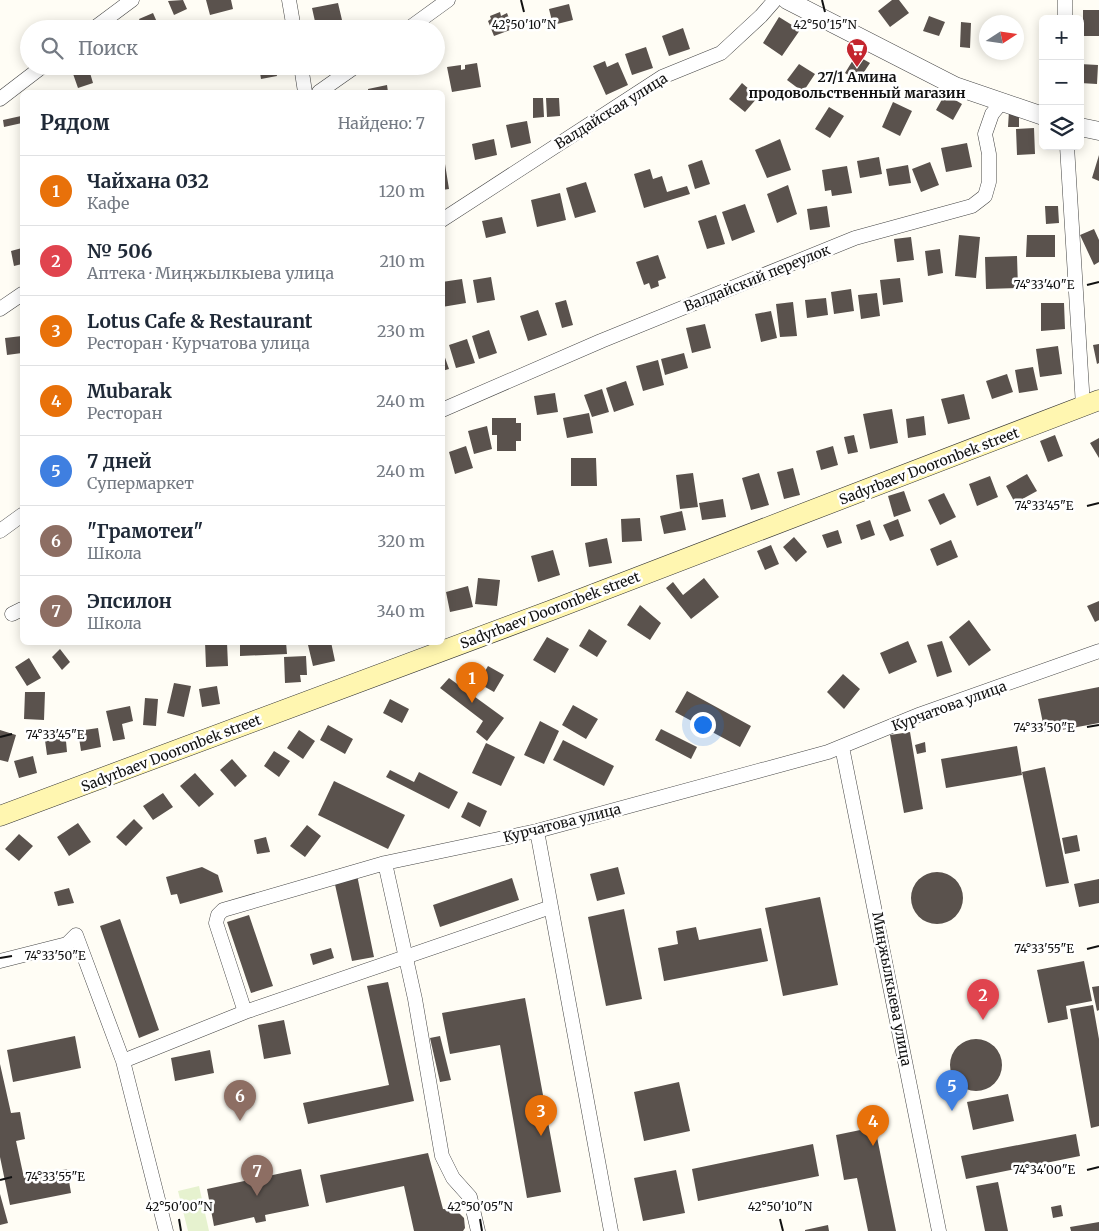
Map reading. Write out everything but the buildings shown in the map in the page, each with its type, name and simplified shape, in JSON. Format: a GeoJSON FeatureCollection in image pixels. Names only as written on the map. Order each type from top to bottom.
{"type":"FeatureCollection","features":[{"type":"Feature","properties":{"kind":"main road","name":"Sadyrbaev Dooronbek street"},"geometry":{"type":"LineString","coordinates":[[0,816],[552,610],[1091,403]]}},
{"type":"Feature","properties":{"kind":"street"},"geometry":{"type":"LineString","coordinates":[[105,20],[132,0]]}},
{"type":"Feature","properties":{"kind":"street"},"geometry":{"type":"LineString","coordinates":[[289,0],[292,20]]}},
{"type":"Feature","properties":{"kind":"street"},"geometry":{"type":"LineString","coordinates":[[420,20],[448,0]]}},
{"type":"Feature","properties":{"kind":"street","name":"Валдайская улица"},"geometry":{"type":"LineString","coordinates":[[445,218],[662,77],[721,53],[762,16],[775,0]]}},
{"type":"Feature","properties":{"kind":"street"},"geometry":{"type":"LineString","coordinates":[[787,0],[955,86],[1039,115]]}},
{"type":"Feature","properties":{"kind":"street"},"geometry":{"type":"LineString","coordinates":[[1065,0],[1065,15]]}},
{"type":"Feature","properties":{"kind":"street"},"geometry":{"type":"LineString","coordinates":[[0,98],[31,75]]}},
{"type":"Feature","properties":{"kind":"street"},"geometry":{"type":"LineString","coordinates":[[303,75],[306,90]]}},
{"type":"Feature","properties":{"kind":"street"},"geometry":{"type":"LineString","coordinates":[[322,90],[343,75]]}},
{"type":"Feature","properties":{"kind":"street","name":"Валдайский переулок"},"geometry":{"type":"LineString","coordinates":[[445,409],[619,334],[846,242],[972,206],[985,196],[989,182],[989,154],[985,134],[992,114],[1001,103]]}},
{"type":"Feature","properties":{"kind":"street"},"geometry":{"type":"LineString","coordinates":[[1084,128],[1099,131]]}},
{"type":"Feature","properties":{"kind":"street"},"geometry":{"type":"LineString","coordinates":[[1067,150],[1091,403]]}},
{"type":"Feature","properties":{"kind":"street"},"geometry":{"type":"LineString","coordinates":[[0,309],[20,295]]}},
{"type":"Feature","properties":{"kind":"street"},"geometry":{"type":"LineString","coordinates":[[0,531],[20,516]]}},
{"type":"Feature","properties":{"kind":"street","name":"Курчатова улица"},"geometry":{"type":"LineString","coordinates":[[245,1012],[216,923],[218,915],[223,910],[385,864],[537,831],[828,752],[921,714],[1099,652]]}},
{"type":"Feature","properties":{"kind":"street","name":"Миңжылкыева улица"},"geometry":{"type":"LineString","coordinates":[[842,747],[939,1231]]}},
{"type":"Feature","properties":{"kind":"street"},"geometry":{"type":"LineString","coordinates":[[537,831],[611,1231]]}},
{"type":"Feature","properties":{"kind":"street"},"geometry":{"type":"LineString","coordinates":[[385,864],[430,1078],[442,1156],[453,1178],[470,1197],[478,1231]]}},
{"type":"Feature","properties":{"kind":"street"},"geometry":{"type":"LineString","coordinates":[[123,1061],[245,1012],[551,907]]}},
{"type":"Feature","properties":{"kind":"street"},"geometry":{"type":"LineString","coordinates":[[0,961],[67,944],[76,935],[123,1061],[166,1231]]}},
{"type":"Feature","properties":{"kind":"green space"},"geometry":{"type":"Polygon","coordinates":[[[199,1186],[209,1231],[188,1231],[178,1191],[199,1186]]]}},
{"type":"Feature","properties":{"kind":"place","name":"27/1 Амина продовольственный магазин"},"geometry":{"type":"Point","coordinates":[857,68]}},
{"type":"Feature","properties":{"kind":"place","name":"Чайхана 032"},"geometry":{"type":"Point","coordinates":[472,703]}},
{"type":"Feature","properties":{"kind":"place","name":"№ 506"},"geometry":{"type":"Point","coordinates":[983,1020]}},
{"type":"Feature","properties":{"kind":"place","name":"7 дней"},"geometry":{"type":"Point","coordinates":[952,1111]}},
{"type":"Feature","properties":{"kind":"place","name":"\"Грамотеи\""},"geometry":{"type":"Point","coordinates":[240,1121]}},
{"type":"Feature","properties":{"kind":"place","name":"Lotus Cafe & Restaurant"},"geometry":{"type":"Point","coordinates":[541,1136]}},
{"type":"Feature","properties":{"kind":"place","name":"Mubarak"},"geometry":{"type":"Point","coordinates":[873,1146]}},
{"type":"Feature","properties":{"kind":"place","name":"Эпсилон"},"geometry":{"type":"Point","coordinates":[257,1196]}}]}
